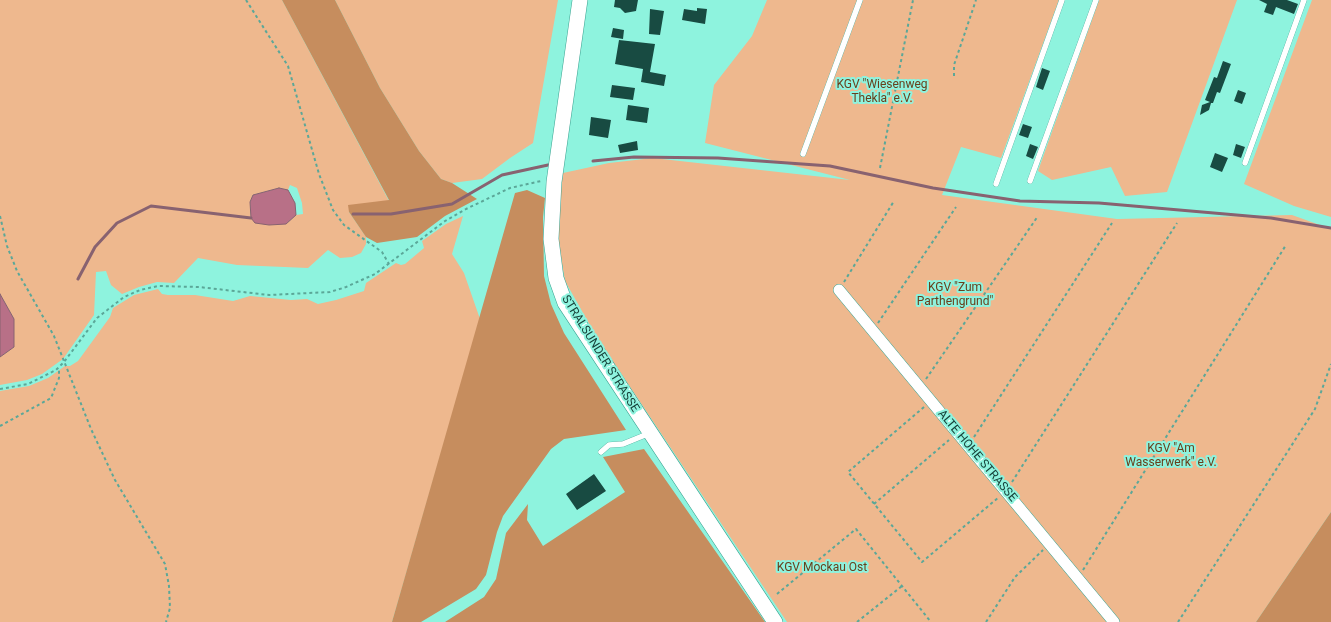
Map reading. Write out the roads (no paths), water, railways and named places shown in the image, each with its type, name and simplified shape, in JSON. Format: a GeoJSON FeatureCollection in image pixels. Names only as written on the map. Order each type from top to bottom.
{"type":"FeatureCollection","features":[{"type":"Feature","properties":{"kind":"street","name":"STRALSUNDER STRASSE"},"geometry":{"type":"LineString","coordinates":[[580,0],[554,182],[551,221],[552,252],[560,292],[565,303],[775,622]]}},
{"type":"Feature","properties":{"kind":"street","name":"ALTE HOHE STRASSE"},"geometry":{"type":"LineString","coordinates":[[840,290],[1114,622]]}},
{"type":"Feature","properties":{"kind":"lane"},"geometry":{"type":"LineString","coordinates":[[803,154],[860,0]]}},
{"type":"Feature","properties":{"kind":"lane"},"geometry":{"type":"LineString","coordinates":[[996,184],[1062,0]]}},
{"type":"Feature","properties":{"kind":"lane"},"geometry":{"type":"LineString","coordinates":[[1030,181],[1096,0]]}},
{"type":"Feature","properties":{"kind":"lane"},"geometry":{"type":"LineString","coordinates":[[1245,163],[1304,0]]}},
{"type":"Feature","properties":{"kind":"lane"},"geometry":{"type":"LineString","coordinates":[[601,452],[609,445],[623,444],[650,432]]}},
{"type":"Feature","properties":{"kind":"waterway"},"geometry":{"type":"LineString","coordinates":[[593,161],[634,157],[718,158],[830,166],[933,188],[1020,201],[1099,203],[1271,218],[1331,228]]}},
{"type":"Feature","properties":{"kind":"waterway"},"geometry":{"type":"LineString","coordinates":[[353,214],[391,214],[452,204],[502,175],[548,165]]}},
{"type":"Feature","properties":{"kind":"waterway"},"geometry":{"type":"LineString","coordinates":[[78,279],[95,247],[117,223],[151,206],[251,218]]}},
{"type":"Feature","properties":{"kind":"park label","name":"KGV \"Wiesenweg Thekla\" e.V."},"geometry":{"type":"Point","coordinates":[882,92]}},
{"type":"Feature","properties":{"kind":"park label","name":"KGV \"Zum Parthengrund\""},"geometry":{"type":"Point","coordinates":[955,295]}},
{"type":"Feature","properties":{"kind":"park label","name":"KGV \"Am Wasserwerk\" e.V."},"geometry":{"type":"Point","coordinates":[1171,456]}},
{"type":"Feature","properties":{"kind":"park label","name":"KGV Mockau Ost"},"geometry":{"type":"Point","coordinates":[822,568]}}]}
